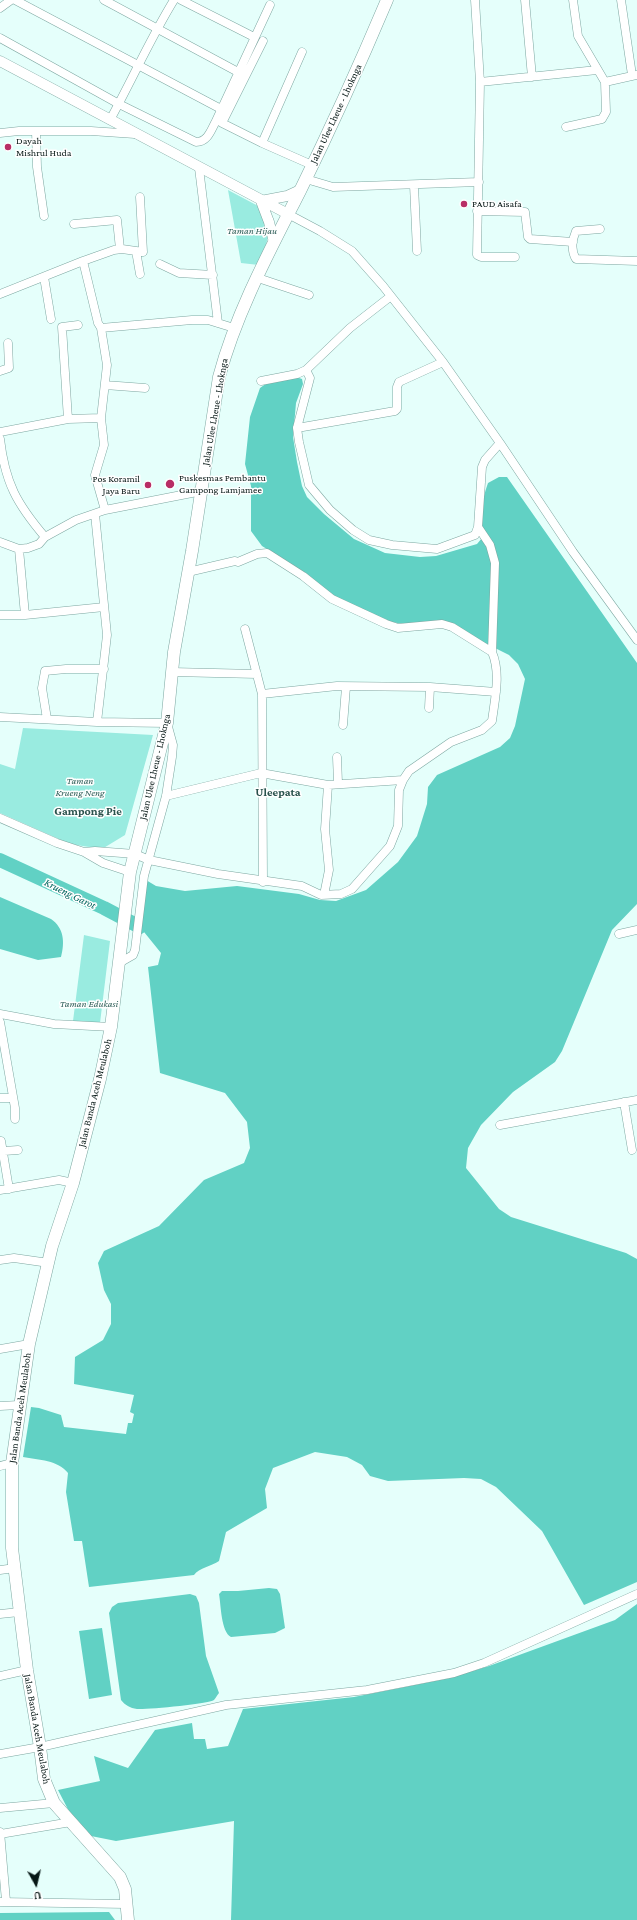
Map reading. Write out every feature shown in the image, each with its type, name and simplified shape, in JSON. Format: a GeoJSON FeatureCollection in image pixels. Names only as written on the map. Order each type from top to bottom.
{"type":"FeatureCollection","features":[{"type":"Feature","properties":{"kind":"highway","name":"Jalan Ulee Lheue - Lhoknga"},"geometry":{"type":"LineString","coordinates":[[129,874],[167,723],[172,672],[219,377],[234,328],[367,49],[387,0]]}},
{"type":"Feature","properties":{"kind":"highway","name":"Jalan Banda Aceh Meulaboh"},"geometry":{"type":"LineString","coordinates":[[128,1920],[125,1889],[120,1877],[54,1803],[44,1779],[27,1670],[11,1522],[12,1463],[29,1344],[52,1246],[72,1183],[100,1079],[111,1027],[129,874]]}},
{"type":"Feature","properties":{"kind":"main road"},"geometry":{"type":"LineString","coordinates":[[0,61],[288,214]]}},
{"type":"Feature","properties":{"kind":"main road"},"geometry":{"type":"LineString","coordinates":[[261,201],[287,196],[300,190]]}},
{"type":"Feature","properties":{"kind":"main road"},"geometry":{"type":"LineString","coordinates":[[261,201],[269,222],[274,242]]}},
{"type":"Feature","properties":{"kind":"street"},"geometry":{"type":"LineString","coordinates":[[0,8],[11,0]]}},
{"type":"Feature","properties":{"kind":"street"},"geometry":{"type":"LineString","coordinates":[[15,0],[221,109]]}},
{"type":"Feature","properties":{"kind":"street"},"geometry":{"type":"LineString","coordinates":[[104,0],[157,27],[238,72]]}},
{"type":"Feature","properties":{"kind":"street"},"geometry":{"type":"LineString","coordinates":[[110,120],[140,65],[157,27],[174,0]]}},
{"type":"Feature","properties":{"kind":"street"},"geometry":{"type":"LineString","coordinates":[[181,0],[254,37]]}},
{"type":"Feature","properties":{"kind":"street"},"geometry":{"type":"LineString","coordinates":[[475,0],[480,82],[479,182],[477,211],[478,256],[515,257]]}},
{"type":"Feature","properties":{"kind":"street"},"geometry":{"type":"LineString","coordinates":[[525,0],[532,77]]}},
{"type":"Feature","properties":{"kind":"street"},"geometry":{"type":"LineString","coordinates":[[566,126],[602,119],[606,115],[605,82],[578,36],[573,0]]}},
{"type":"Feature","properties":{"kind":"street"},"geometry":{"type":"LineString","coordinates":[[605,82],[634,75],[621,0]]}},
{"type":"Feature","properties":{"kind":"street"},"geometry":{"type":"LineString","coordinates":[[0,38],[119,104],[196,142],[202,142],[206,139],[221,109],[270,5]]}},
{"type":"Feature","properties":{"kind":"street"},"geometry":{"type":"LineString","coordinates":[[263,41],[222,123],[262,144],[312,165]]}},
{"type":"Feature","properties":{"kind":"street"},"geometry":{"type":"LineString","coordinates":[[262,144],[302,52]]}},
{"type":"Feature","properties":{"kind":"street"},"geometry":{"type":"LineString","coordinates":[[480,82],[597,70]]}},
{"type":"Feature","properties":{"kind":"street"},"geometry":{"type":"LineString","coordinates":[[0,133],[19,131],[91,131],[137,134]]}},
{"type":"Feature","properties":{"kind":"street"},"geometry":{"type":"LineString","coordinates":[[36,131],[37,167],[44,216]]}},
{"type":"Feature","properties":{"kind":"street"},"geometry":{"type":"LineString","coordinates":[[199,168],[218,323]]}},
{"type":"Feature","properties":{"kind":"street"},"geometry":{"type":"LineString","coordinates":[[306,179],[333,188],[479,182]]}},
{"type":"Feature","properties":{"kind":"street"},"geometry":{"type":"LineString","coordinates":[[414,185],[417,251]]}},
{"type":"Feature","properties":{"kind":"street"},"geometry":{"type":"LineString","coordinates":[[0,294],[84,261],[120,249],[143,252],[140,197]]}},
{"type":"Feature","properties":{"kind":"street"},"geometry":{"type":"LineString","coordinates":[[477,211],[525,212],[528,237],[530,239],[573,242]]}},
{"type":"Feature","properties":{"kind":"street"},"geometry":{"type":"LineString","coordinates":[[288,214],[352,251],[391,296],[443,362],[500,443],[573,552],[637,640]]}},
{"type":"Feature","properties":{"kind":"street"},"geometry":{"type":"LineString","coordinates":[[74,224],[117,220],[120,249]]}},
{"type":"Feature","properties":{"kind":"street"},"geometry":{"type":"LineString","coordinates":[[600,230],[577,231],[573,242],[576,259],[637,261]]}},
{"type":"Feature","properties":{"kind":"street"},"geometry":{"type":"LineString","coordinates":[[136,251],[140,274]]}},
{"type":"Feature","properties":{"kind":"street"},"geometry":{"type":"LineString","coordinates":[[84,261],[98,322],[101,328],[107,365],[101,418],[104,446],[95,475],[105,510]]}},
{"type":"Feature","properties":{"kind":"street"},"geometry":{"type":"LineString","coordinates":[[160,264],[179,273],[213,275]]}},
{"type":"Feature","properties":{"kind":"street"},"geometry":{"type":"LineString","coordinates":[[44,277],[51,319]]}},
{"type":"Feature","properties":{"kind":"street"},"geometry":{"type":"LineString","coordinates":[[258,278],[309,295]]}},
{"type":"Feature","properties":{"kind":"street"},"geometry":{"type":"LineString","coordinates":[[261,380],[297,374],[306,370],[345,333],[391,296]]}},
{"type":"Feature","properties":{"kind":"street"},"geometry":{"type":"LineString","coordinates":[[101,328],[192,320],[208,320],[234,328]]}},
{"type":"Feature","properties":{"kind":"street"},"geometry":{"type":"LineString","coordinates":[[68,419],[62,327],[78,325]]}},
{"type":"Feature","properties":{"kind":"street"},"geometry":{"type":"LineString","coordinates":[[0,371],[9,368],[8,343]]}},
{"type":"Feature","properties":{"kind":"street"},"geometry":{"type":"LineString","coordinates":[[297,428],[395,411],[397,409],[397,386],[399,382],[443,362]]}},
{"type":"Feature","properties":{"kind":"street"},"geometry":{"type":"LineString","coordinates":[[306,370],[310,378],[297,428],[309,485],[330,510],[353,530],[369,540],[392,545],[437,549],[473,537],[477,534],[479,529],[482,467],[485,460],[500,443]]}},
{"type":"Feature","properties":{"kind":"street"},"geometry":{"type":"LineString","coordinates":[[105,384],[145,388]]}},
{"type":"Feature","properties":{"kind":"street"},"geometry":{"type":"LineString","coordinates":[[0,432],[68,419],[101,418]]}},
{"type":"Feature","properties":{"kind":"street"},"geometry":{"type":"LineString","coordinates":[[0,439],[4,469],[10,485],[25,514],[45,537]]}},
{"type":"Feature","properties":{"kind":"street"},"geometry":{"type":"LineString","coordinates":[[0,542],[19,549],[34,546],[45,537],[76,520],[105,510],[202,491]]}},
{"type":"Feature","properties":{"kind":"street"},"geometry":{"type":"LineString","coordinates":[[95,514],[107,636],[97,722]]}},
{"type":"Feature","properties":{"kind":"street"},"geometry":{"type":"LineString","coordinates":[[84,852],[95,851],[135,854],[149,860],[263,882],[302,886],[324,895],[341,894],[352,889],[390,846],[398,826],[399,790],[409,771],[451,742],[482,730],[491,722],[496,692],[497,664],[492,650],[495,563],[490,545],[479,529]]}},
{"type":"Feature","properties":{"kind":"street"},"geometry":{"type":"LineString","coordinates":[[19,549],[25,615]]}},
{"type":"Feature","properties":{"kind":"street"},"geometry":{"type":"LineString","coordinates":[[188,572],[235,561],[238,562],[257,554],[267,554],[303,576],[332,599],[386,624],[398,628],[442,624],[452,627],[492,650]]}},
{"type":"Feature","properties":{"kind":"street"},"geometry":{"type":"LineString","coordinates":[[0,615],[25,615],[104,607]]}},
{"type":"Feature","properties":{"kind":"street"},"geometry":{"type":"LineString","coordinates":[[244,629],[262,694],[261,773],[263,882]]}},
{"type":"Feature","properties":{"kind":"street"},"geometry":{"type":"LineString","coordinates":[[47,719],[42,688],[45,671],[66,668],[104,669]]}},
{"type":"Feature","properties":{"kind":"street"},"geometry":{"type":"LineString","coordinates":[[172,672],[256,674]]}},
{"type":"Feature","properties":{"kind":"street"},"geometry":{"type":"LineString","coordinates":[[262,694],[346,687],[430,687],[496,692]]}},
{"type":"Feature","properties":{"kind":"street"},"geometry":{"type":"LineString","coordinates":[[343,725],[346,687]]}},
{"type":"Feature","properties":{"kind":"street"},"geometry":{"type":"LineString","coordinates":[[428,708],[430,687]]}},
{"type":"Feature","properties":{"kind":"street"},"geometry":{"type":"LineString","coordinates":[[0,717],[97,722],[167,723],[173,745],[166,796],[144,876],[136,950],[133,955],[119,963]]}},
{"type":"Feature","properties":{"kind":"street"},"geometry":{"type":"LineString","coordinates":[[337,757],[338,783]]}},
{"type":"Feature","properties":{"kind":"street"},"geometry":{"type":"LineString","coordinates":[[166,796],[261,773],[328,784],[403,780]]}},
{"type":"Feature","properties":{"kind":"street"},"geometry":{"type":"LineString","coordinates":[[324,895],[329,870],[325,829],[328,784]]}},
{"type":"Feature","properties":{"kind":"street"},"geometry":{"type":"LineString","coordinates":[[0,818],[57,843],[84,852],[103,863],[129,874]]}},
{"type":"Feature","properties":{"kind":"street"},"geometry":{"type":"LineString","coordinates":[[619,934],[637,930]]}},
{"type":"Feature","properties":{"kind":"street"},"geometry":{"type":"LineString","coordinates":[[0,1014],[54,1024],[111,1027]]}},
{"type":"Feature","properties":{"kind":"street"},"geometry":{"type":"LineString","coordinates":[[0,1022],[13,1098],[15,1119]]}},
{"type":"Feature","properties":{"kind":"street"},"geometry":{"type":"LineString","coordinates":[[0,1098],[13,1098]]}},
{"type":"Feature","properties":{"kind":"street"},"geometry":{"type":"LineString","coordinates":[[500,1125],[637,1100]]}},
{"type":"Feature","properties":{"kind":"street"},"geometry":{"type":"LineString","coordinates":[[624,1102],[632,1150]]}},
{"type":"Feature","properties":{"kind":"street"},"geometry":{"type":"LineString","coordinates":[[1,1141],[9,1189]]}},
{"type":"Feature","properties":{"kind":"street"},"geometry":{"type":"LineString","coordinates":[[4,1152],[18,1150]]}},
{"type":"Feature","properties":{"kind":"street"},"geometry":{"type":"LineString","coordinates":[[0,1190],[59,1180],[72,1183]]}},
{"type":"Feature","properties":{"kind":"street"},"geometry":{"type":"LineString","coordinates":[[0,1260],[14,1258],[49,1262]]}},
{"type":"Feature","properties":{"kind":"street"},"geometry":{"type":"LineString","coordinates":[[0,1349],[29,1344]]}},
{"type":"Feature","properties":{"kind":"street"},"geometry":{"type":"LineString","coordinates":[[0,1406],[19,1406]]}},
{"type":"Feature","properties":{"kind":"street"},"geometry":{"type":"LineString","coordinates":[[0,1466],[12,1463]]}},
{"type":"Feature","properties":{"kind":"street"},"geometry":{"type":"LineString","coordinates":[[0,1570],[15,1568]]}},
{"type":"Feature","properties":{"kind":"street"},"geometry":{"type":"LineString","coordinates":[[0,1754],[226,1705],[367,1690],[454,1672],[484,1663],[637,1594]]}},
{"type":"Feature","properties":{"kind":"street"},"geometry":{"type":"LineString","coordinates":[[0,1614],[20,1612]]}},
{"type":"Feature","properties":{"kind":"street"},"geometry":{"type":"LineString","coordinates":[[0,1676],[27,1670]]}},
{"type":"Feature","properties":{"kind":"street"},"geometry":{"type":"LineString","coordinates":[[0,1808],[54,1803]]}},
{"type":"Feature","properties":{"kind":"street"},"geometry":{"type":"LineString","coordinates":[[71,1822],[0,1833],[3,1902],[126,1904]]}},
{"type":"Feature","properties":{"kind":"green space","name":"Taman Hijau"},"geometry":{"type":"Polygon","coordinates":[[[228,190],[260,207],[269,231],[263,260],[259,265],[241,263],[228,190]]]}},
{"type":"Feature","properties":{"kind":"green space","name":"Taman Krueng Neng"},"geometry":{"type":"Polygon","coordinates":[[[23,728],[153,735],[125,835],[102,849],[70,844],[0,813],[0,764],[15,769],[23,728]]]}},
{"type":"Feature","properties":{"kind":"green space","name":"Taman Edukasi"},"geometry":{"type":"Polygon","coordinates":[[[84,935],[110,941],[100,1023],[73,1021],[84,935]]]}},
{"type":"Feature","properties":{"kind":"shaded area"},"geometry":{"type":"Polygon","coordinates":[[[296,377],[302,379],[303,384],[296,403],[293,437],[297,462],[302,486],[307,497],[324,514],[354,539],[385,553],[420,557],[436,556],[477,544],[482,538],[482,510],[488,483],[499,477],[507,477],[637,663],[637,904],[612,930],[562,1051],[555,1062],[513,1092],[481,1125],[468,1148],[466,1168],[499,1209],[511,1217],[626,1253],[637,1259],[637,1582],[584,1605],[542,1531],[496,1487],[481,1479],[464,1478],[388,1481],[370,1476],[362,1465],[347,1457],[315,1452],[273,1468],[265,1489],[267,1508],[226,1532],[219,1561],[216,1563],[194,1575],[89,1587],[82,1541],[74,1541],[66,1492],[68,1473],[59,1465],[54,1463],[23,1457],[31,1407],[61,1415],[64,1427],[126,1434],[128,1423],[132,1423],[134,1414],[130,1412],[134,1395],[74,1384],[75,1357],[103,1340],[111,1324],[111,1304],[104,1290],[98,1263],[104,1251],[159,1226],[204,1180],[244,1163],[250,1148],[247,1122],[225,1093],[160,1073],[148,967],[158,965],[161,953],[140,927],[146,880],[156,886],[185,891],[237,886],[299,894],[320,900],[336,901],[366,890],[398,862],[417,836],[427,804],[428,787],[437,775],[500,747],[510,738],[515,726],[525,679],[518,664],[509,655],[453,627],[391,622],[346,603],[327,593],[283,559],[262,546],[251,531],[251,486],[245,464],[250,417],[260,388],[267,383],[296,377]]]}},
{"type":"Feature","properties":{"kind":"shaded area"},"geometry":{"type":"Polygon","coordinates":[[[0,897],[51,919],[61,931],[63,946],[61,957],[38,960],[0,949],[0,897]]]}},
{"type":"Feature","properties":{"kind":"shaded area"},"geometry":{"type":"Polygon","coordinates":[[[269,1588],[277,1589],[280,1594],[285,1628],[275,1633],[231,1637],[225,1630],[223,1624],[219,1594],[222,1591],[269,1588]]]}},
{"type":"Feature","properties":{"kind":"shaded area"},"geometry":{"type":"Polygon","coordinates":[[[190,1594],[196,1596],[199,1603],[206,1656],[219,1693],[214,1700],[209,1702],[142,1709],[134,1709],[128,1706],[121,1700],[109,1613],[112,1607],[118,1603],[190,1594]]]}},
{"type":"Feature","properties":{"kind":"shaded area"},"geometry":{"type":"Polygon","coordinates":[[[637,1604],[637,1920],[231,1920],[234,1821],[116,1841],[91,1836],[73,1819],[58,1790],[100,1781],[94,1756],[128,1768],[155,1730],[192,1723],[194,1739],[205,1739],[207,1749],[228,1746],[243,1709],[354,1697],[450,1678],[489,1666],[615,1620],[637,1604]]]}},
{"type":"Feature","properties":{"kind":"shaded area"},"geometry":{"type":"Polygon","coordinates":[[[102,1628],[112,1695],[89,1699],[79,1631],[102,1628]]]}},
{"type":"Feature","properties":{"kind":"shaded area"},"geometry":{"type":"Polygon","coordinates":[[[109,1912],[115,1920],[0,1920],[0,1913],[109,1912]]]}},
{"type":"Feature","properties":{"kind":"waterway","name":"Krueng Garot"},"geometry":{"type":"LineString","coordinates":[[0,860],[104,908],[140,927]]}},
{"type":"Feature","properties":{"kind":"place","name":"Dayah Mishrul Huda"},"geometry":{"type":"Point","coordinates":[8,147]}},
{"type":"Feature","properties":{"kind":"place","name":"PAUD Aisafa"},"geometry":{"type":"Point","coordinates":[464,204]}},
{"type":"Feature","properties":{"kind":"place","name":"Puskesmas Pembantu Gampong Lamjamee"},"geometry":{"type":"Point","coordinates":[170,484]}},
{"type":"Feature","properties":{"kind":"place","name":"Pos Koramil Jaya Baru"},"geometry":{"type":"Point","coordinates":[148,485]}},
{"type":"Feature","properties":{"kind":"district","name":"Uleepata"},"geometry":{"type":"Point","coordinates":[278,792]}},
{"type":"Feature","properties":{"kind":"district","name":"Gampong Pie"},"geometry":{"type":"Point","coordinates":[88,811]}}]}
